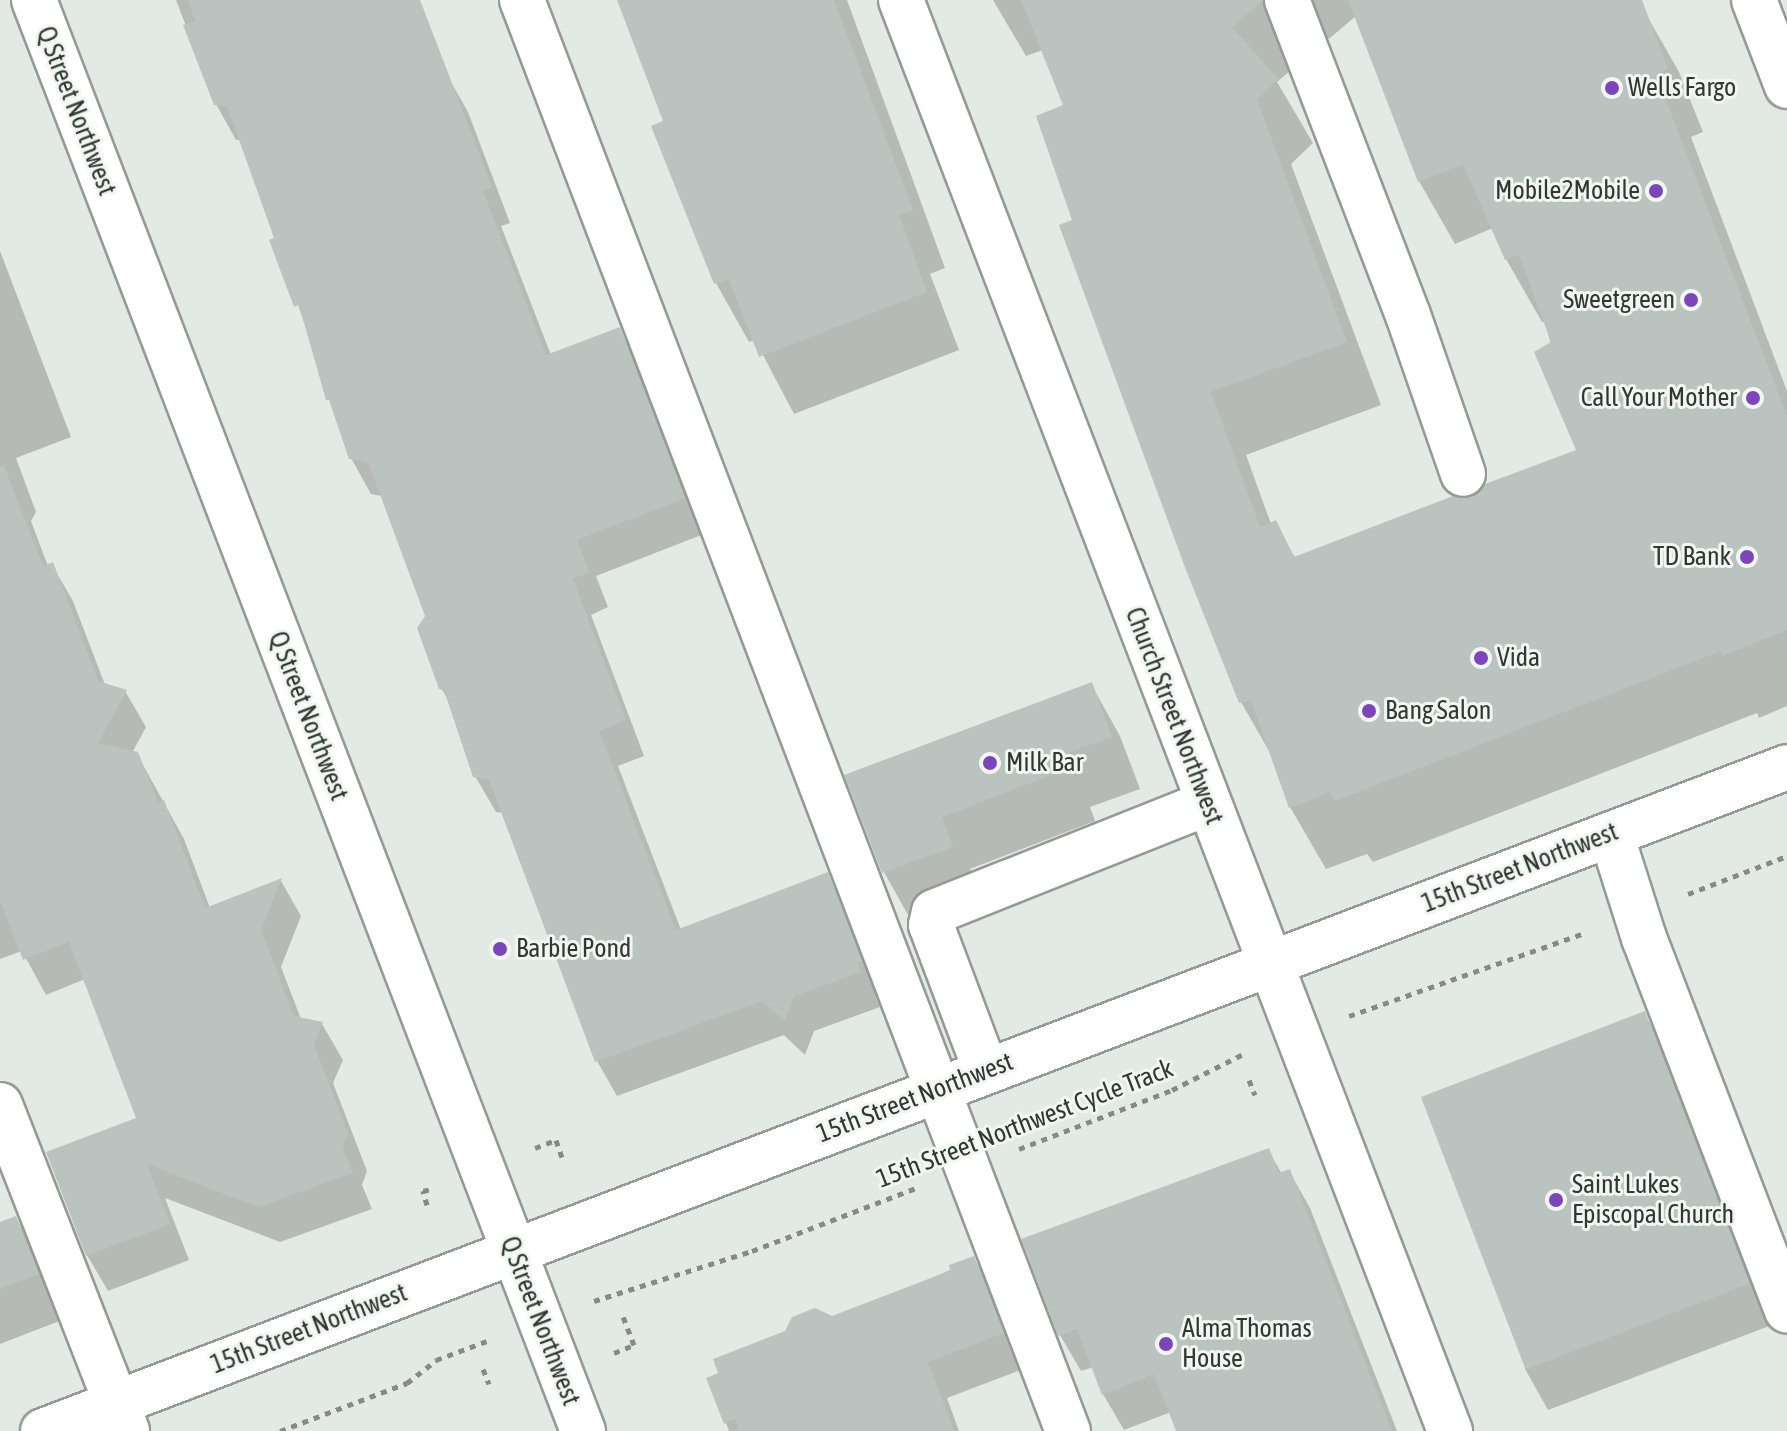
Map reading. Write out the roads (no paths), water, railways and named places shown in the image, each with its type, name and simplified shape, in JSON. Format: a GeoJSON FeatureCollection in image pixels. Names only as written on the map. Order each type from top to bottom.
{"type":"FeatureCollection","features":[{"type":"Feature","properties":{"kind":"main road","name":"Q Street Northwest"},"geometry":{"type":"LineString","coordinates":[[34,0],[583,1431]]}},
{"type":"Feature","properties":{"kind":"main road"},"geometry":{"type":"LineString","coordinates":[[522,0],[1068,1431]]}},
{"type":"Feature","properties":{"kind":"main road","name":"Church Street Northwest"},"geometry":{"type":"LineString","coordinates":[[901,0],[1450,1431]]}},
{"type":"Feature","properties":{"kind":"main road"},"geometry":{"type":"LineString","coordinates":[[1287,0],[1408,315],[1463,474]]}},
{"type":"Feature","properties":{"kind":"main road"},"geometry":{"type":"LineString","coordinates":[[1754,0],[1787,86]]}},
{"type":"Feature","properties":{"kind":"main road","name":"15th Street Northwest"},"geometry":{"type":"LineString","coordinates":[[43,1431],[121,1417],[514,1252],[1787,767]]}},
{"type":"Feature","properties":{"kind":"main road"},"geometry":{"type":"LineString","coordinates":[[986,1071],[931,925],[934,912],[1208,803]]}},
{"type":"Feature","properties":{"kind":"main road"},"geometry":{"type":"LineString","coordinates":[[1611,834],[1636,914],[1787,1311]]}},
{"type":"Feature","properties":{"kind":"main road"},"geometry":{"type":"LineString","coordinates":[[0,1105],[121,1417]]}},
{"type":"Feature","properties":{"kind":"place","name":"Wells Fargo"},"geometry":{"type":"Point","coordinates":[1612,88]}},
{"type":"Feature","properties":{"kind":"place","name":"Mobile2Mobile"},"geometry":{"type":"Point","coordinates":[1656,191]}},
{"type":"Feature","properties":{"kind":"place","name":"Sweetgreen"},"geometry":{"type":"Point","coordinates":[1691,300]}},
{"type":"Feature","properties":{"kind":"place","name":"Call Your Mother"},"geometry":{"type":"Point","coordinates":[1753,398]}},
{"type":"Feature","properties":{"kind":"place","name":"TD Bank"},"geometry":{"type":"Point","coordinates":[1747,557]}},
{"type":"Feature","properties":{"kind":"place","name":"Vida"},"geometry":{"type":"Point","coordinates":[1481,658]}},
{"type":"Feature","properties":{"kind":"place","name":"Bang Salon"},"geometry":{"type":"Point","coordinates":[1369,711]}},
{"type":"Feature","properties":{"kind":"place","name":"Milk Bar"},"geometry":{"type":"Point","coordinates":[990,763]}},
{"type":"Feature","properties":{"kind":"place","name":"Barbie Pond"},"geometry":{"type":"Point","coordinates":[500,949]}},
{"type":"Feature","properties":{"kind":"place","name":"Saint Lukes Episcopal Church"},"geometry":{"type":"Point","coordinates":[1556,1200]}},
{"type":"Feature","properties":{"kind":"place","name":"Alma Thomas House"},"geometry":{"type":"Point","coordinates":[1166,1344]}}]}
